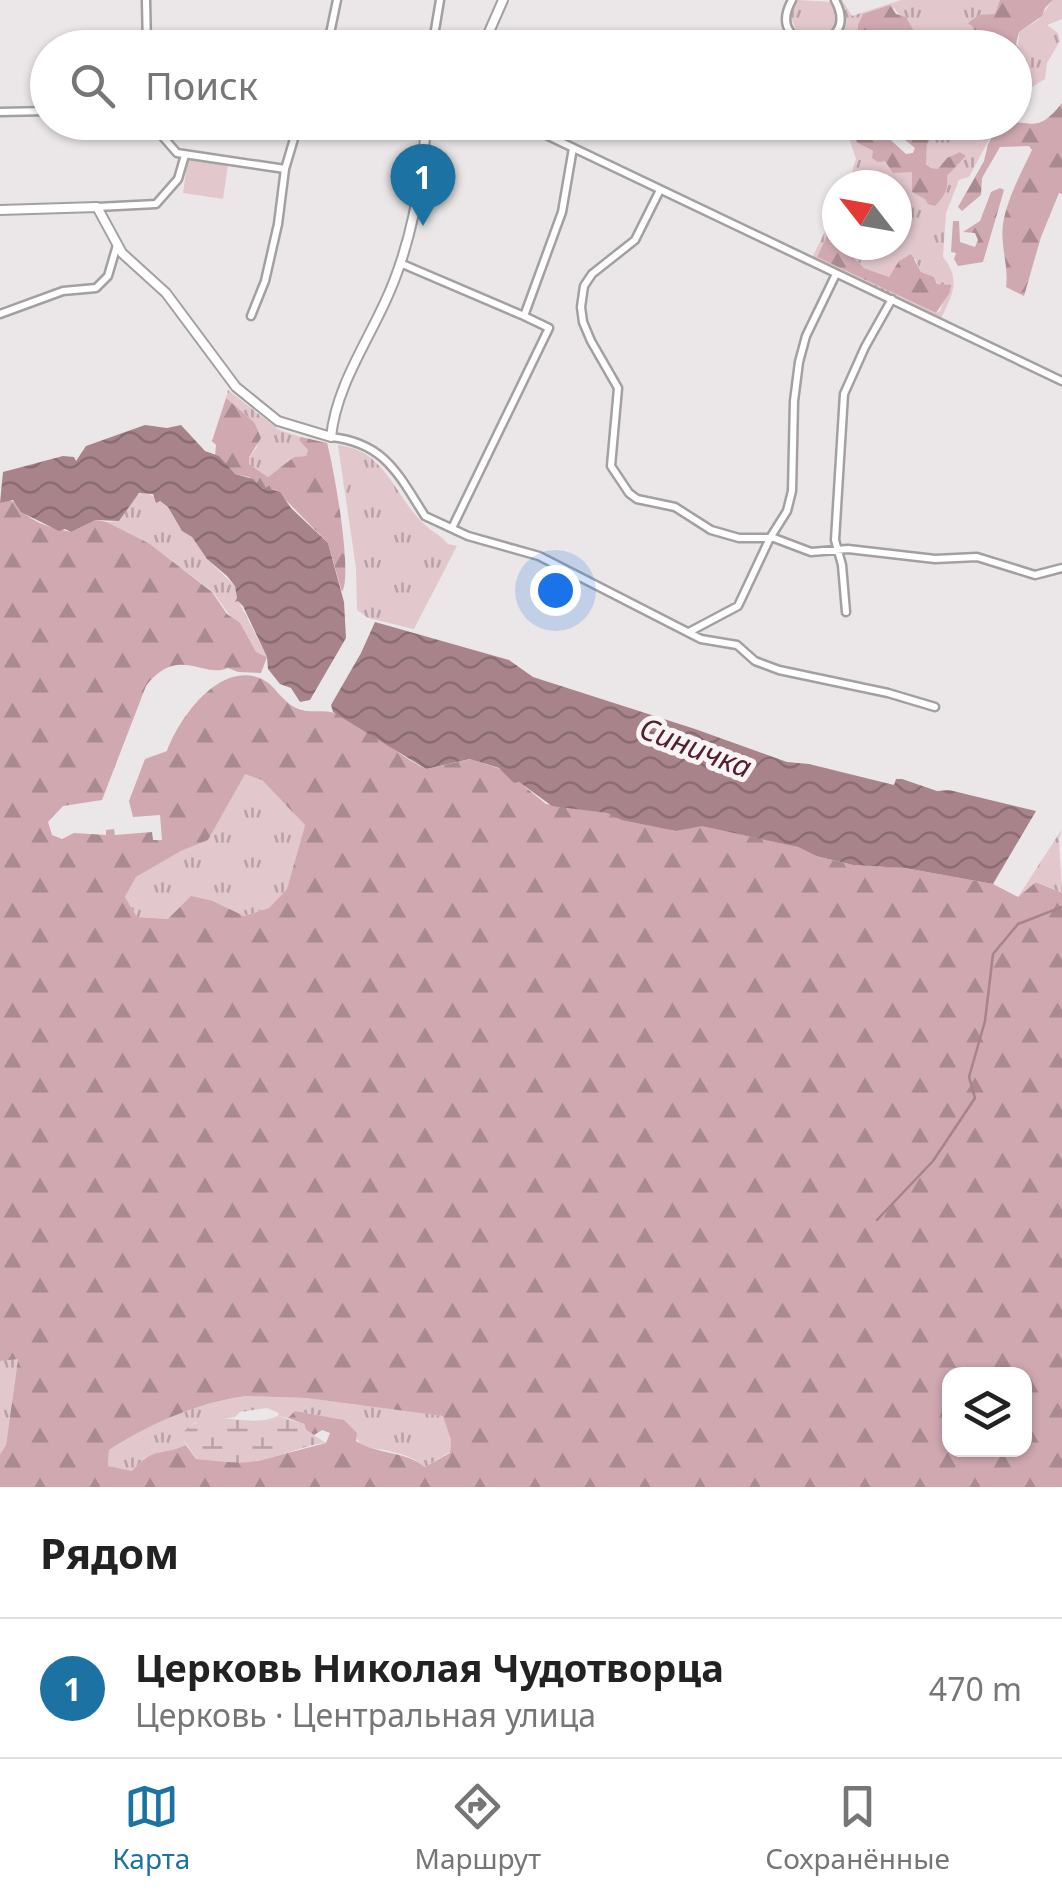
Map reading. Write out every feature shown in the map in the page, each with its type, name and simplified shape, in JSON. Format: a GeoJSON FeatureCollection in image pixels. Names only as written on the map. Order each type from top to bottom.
{"type":"FeatureCollection","features":[{"type":"Feature","properties":{"kind":"street"},"geometry":{"type":"LineString","coordinates":[[331,30],[337,0]]}},
{"type":"Feature","properties":{"kind":"street"},"geometry":{"type":"LineString","coordinates":[[435,30],[440,0]]}},
{"type":"Feature","properties":{"kind":"street"},"geometry":{"type":"LineString","coordinates":[[490,30],[503,0]]}},
{"type":"Feature","properties":{"kind":"street"},"geometry":{"type":"LineString","coordinates":[[791,30],[787,11],[792,0]]}},
{"type":"Feature","properties":{"kind":"street"},"geometry":{"type":"LineString","coordinates":[[835,0],[840,10],[835,30]]}},
{"type":"Feature","properties":{"kind":"street"},"geometry":{"type":"LineString","coordinates":[[147,1],[147,30]]}},
{"type":"Feature","properties":{"kind":"street"},"geometry":{"type":"LineString","coordinates":[[0,112],[30,111]]}},
{"type":"Feature","properties":{"kind":"street"},"geometry":{"type":"LineString","coordinates":[[166,140],[177,153],[185,155],[284,169]]}},
{"type":"Feature","properties":{"kind":"street"},"geometry":{"type":"LineString","coordinates":[[250,316],[272,253],[284,169],[293,140]]}},
{"type":"Feature","properties":{"kind":"street"},"geometry":{"type":"LineString","coordinates":[[331,437],[339,398],[387,300],[400,263],[424,140]]}},
{"type":"Feature","properties":{"kind":"street"},"geometry":{"type":"LineString","coordinates":[[556,140],[1062,381]]}},
{"type":"Feature","properties":{"kind":"street"},"geometry":{"type":"LineString","coordinates":[[524,316],[562,212],[572,148]]}},
{"type":"Feature","properties":{"kind":"street"},"geometry":{"type":"LineString","coordinates":[[0,210],[156,204],[178,179],[185,155]]}},
{"type":"Feature","properties":{"kind":"street"},"geometry":{"type":"LineString","coordinates":[[660,190],[635,240],[592,274],[582,297],[582,322],[618,388],[611,466],[624,488],[637,499],[676,507],[711,530],[739,538],[770,538],[805,551],[838,550],[935,559],[982,557],[1035,575],[1062,568]]}},
{"type":"Feature","properties":{"kind":"street"},"geometry":{"type":"LineString","coordinates":[[97,207],[117,245],[166,294],[219,366],[250,400],[278,421],[357,441],[377,452],[398,474],[425,516],[539,556],[700,639],[737,645],[755,661],[934,707]]}},
{"type":"Feature","properties":{"kind":"street"},"geometry":{"type":"LineString","coordinates":[[0,314],[63,292],[96,288],[108,276],[117,245]]}},
{"type":"Feature","properties":{"kind":"street"},"geometry":{"type":"LineString","coordinates":[[400,263],[549,328],[452,528]]}},
{"type":"Feature","properties":{"kind":"street"},"geometry":{"type":"LineString","coordinates":[[689,632],[738,606],[770,538],[785,517],[792,490],[794,401],[804,343],[836,274]]}},
{"type":"Feature","properties":{"kind":"street"},"geometry":{"type":"LineString","coordinates":[[846,612],[834,540],[844,394],[892,299]]}},
{"type":"Feature","properties":{"kind":"green space"},"geometry":{"type":"Polygon","coordinates":[[[797,0],[832,2],[836,18],[831,30],[796,30],[790,15],[797,0]]]}},
{"type":"Feature","properties":{"kind":"green space"},"geometry":{"type":"Polygon","coordinates":[[[839,0],[852,16],[901,0],[1000,0],[995,15],[979,15],[969,23],[974,30],[914,30],[906,17],[894,8],[860,30],[838,30],[842,8],[839,0]]]}},
{"type":"Feature","properties":{"kind":"green space"},"geometry":{"type":"Polygon","coordinates":[[[1000,0],[1053,0],[1042,16],[1022,30],[974,30],[968,23],[979,15],[995,14],[1000,0]]]}},
{"type":"Feature","properties":{"kind":"green space"},"geometry":{"type":"Polygon","coordinates":[[[1053,0],[1062,0],[1062,19],[1047,25],[1058,33],[1060,41],[1047,63],[1045,79],[1032,87],[1032,30],[1022,30],[1038,20],[1053,0]]]}},
{"type":"Feature","properties":{"kind":"green space"},"geometry":{"type":"Polygon","coordinates":[[[890,5],[896,14],[906,17],[914,30],[858,30],[863,14],[890,5]]]}},
{"type":"Feature","properties":{"kind":"green space"},"geometry":{"type":"Polygon","coordinates":[[[1062,103],[1062,194],[1059,193],[1041,237],[1024,296],[1006,287],[1002,232],[1011,196],[1032,150],[1029,146],[1000,147],[982,178],[981,195],[962,211],[958,207],[984,161],[990,140],[1032,140],[1032,124],[1053,114],[1062,103]]]}},
{"type":"Feature","properties":{"kind":"green space"},"geometry":{"type":"Polygon","coordinates":[[[850,140],[907,170],[853,170],[856,159],[850,140]]]}},
{"type":"Feature","properties":{"kind":"green space"},"geometry":{"type":"Polygon","coordinates":[[[855,140],[891,140],[906,154],[913,153],[915,148],[905,140],[930,140],[926,164],[931,168],[938,169],[947,158],[960,152],[966,156],[947,176],[945,192],[935,206],[912,192],[912,170],[891,170],[885,161],[872,158],[873,151],[855,140]]]}},
{"type":"Feature","properties":{"kind":"green space"},"geometry":{"type":"Polygon","coordinates":[[[930,140],[989,140],[969,177],[959,180],[946,213],[943,257],[954,281],[940,320],[812,258],[822,238],[817,257],[936,313],[940,311],[945,297],[934,277],[921,272],[915,259],[896,267],[889,277],[864,268],[856,260],[912,260],[912,186],[947,176],[966,156],[960,152],[947,158],[938,169],[931,168],[926,163],[930,140]]]}},
{"type":"Feature","properties":{"kind":"green space"},"geometry":{"type":"Polygon","coordinates":[[[188,159],[228,165],[223,199],[183,193],[188,159]]]}},
{"type":"Feature","properties":{"kind":"green space"},"geometry":{"type":"Polygon","coordinates":[[[1004,190],[983,262],[958,266],[956,253],[951,252],[953,221],[959,221],[960,242],[975,247],[975,233],[963,232],[980,221],[991,192],[1004,190]]]}},
{"type":"Feature","properties":{"kind":"green space"},"geometry":{"type":"Polygon","coordinates":[[[912,256],[921,272],[934,277],[937,284],[950,285],[950,292],[936,313],[823,260],[856,260],[864,268],[889,277],[899,261],[912,260],[912,256]]]}},
{"type":"Feature","properties":{"kind":"green space"},"geometry":{"type":"Polygon","coordinates":[[[228,390],[279,430],[301,437],[308,450],[306,456],[294,457],[268,477],[249,464],[257,447],[254,422],[226,398],[228,390]]]}},
{"type":"Feature","properties":{"kind":"green space"},"geometry":{"type":"Polygon","coordinates":[[[226,398],[254,422],[261,438],[249,464],[268,477],[294,457],[306,456],[308,450],[299,440],[301,437],[327,443],[344,544],[342,592],[328,543],[270,485],[263,489],[249,477],[235,474],[215,456],[216,445],[212,441],[226,398]]]}},
{"type":"Feature","properties":{"kind":"green space"},"geometry":{"type":"Polygon","coordinates":[[[338,445],[354,449],[378,465],[424,524],[448,544],[457,546],[414,629],[368,618],[357,610],[356,568],[338,445]]]}},
{"type":"Feature","properties":{"kind":"green space"},"geometry":{"type":"Polygon","coordinates":[[[147,492],[168,507],[182,531],[192,537],[207,559],[235,586],[238,600],[267,657],[256,652],[213,592],[150,544],[107,522],[119,521],[137,495],[147,492]]]}},
{"type":"Feature","properties":{"kind":"green space"},"geometry":{"type":"Polygon","coordinates":[[[0,503],[17,503],[34,520],[71,532],[96,520],[107,522],[150,544],[212,592],[227,614],[240,623],[256,652],[267,657],[261,673],[179,665],[158,674],[146,686],[102,800],[63,806],[48,822],[52,835],[62,839],[74,833],[106,835],[106,830],[114,829],[115,835],[152,832],[153,840],[162,840],[160,815],[133,817],[129,801],[145,759],[167,751],[181,723],[203,696],[231,678],[246,675],[267,682],[296,708],[346,718],[426,769],[471,759],[503,770],[546,804],[607,813],[675,831],[702,825],[798,847],[853,865],[905,868],[993,884],[1018,897],[1036,882],[1062,893],[1062,1487],[0,1487],[0,1454],[6,1445],[18,1359],[0,1361],[0,503]],[[245,774],[208,840],[136,877],[125,897],[137,917],[168,919],[191,896],[213,901],[244,916],[269,908],[287,889],[305,825],[262,780],[245,774]],[[246,1396],[158,1423],[109,1450],[108,1466],[132,1471],[153,1455],[186,1445],[196,1459],[257,1461],[326,1443],[330,1433],[322,1430],[314,1435],[304,1424],[288,1418],[295,1411],[344,1420],[357,1433],[356,1441],[425,1467],[450,1453],[451,1440],[443,1416],[306,1398],[246,1396]]]}},
{"type":"Feature","properties":{"kind":"green space"},"geometry":{"type":"Polygon","coordinates":[[[245,773],[262,780],[305,825],[287,889],[269,908],[244,916],[213,901],[169,919],[137,917],[125,897],[136,877],[208,840],[245,773]]]}},
{"type":"Feature","properties":{"kind":"green space"},"geometry":{"type":"Polygon","coordinates":[[[1062,829],[1062,893],[1037,882],[1018,897],[1062,829]]]}},
{"type":"Feature","properties":{"kind":"green space"},"geometry":{"type":"Polygon","coordinates":[[[18,1358],[6,1445],[0,1454],[0,1361],[18,1358]]]}},
{"type":"Feature","properties":{"kind":"green space"},"geometry":{"type":"Polygon","coordinates":[[[247,1396],[306,1398],[444,1416],[450,1452],[425,1467],[403,1455],[362,1446],[344,1420],[295,1411],[288,1418],[267,1408],[194,1423],[182,1435],[186,1445],[153,1455],[132,1471],[108,1466],[109,1450],[141,1431],[192,1409],[247,1396]]]}},
{"type":"Feature","properties":{"kind":"green space"},"geometry":{"type":"Polygon","coordinates":[[[278,1416],[304,1424],[306,1430],[326,1443],[262,1460],[229,1462],[196,1459],[181,1435],[203,1420],[252,1421],[278,1416]]]}},
{"type":"Feature","properties":{"kind":"water"},"geometry":{"type":"Polygon","coordinates":[[[145,425],[181,425],[205,451],[219,456],[235,474],[253,479],[263,489],[270,485],[280,492],[328,543],[344,602],[346,638],[310,700],[300,702],[291,688],[280,684],[268,669],[267,657],[243,606],[235,602],[235,586],[207,559],[192,537],[182,531],[168,507],[160,501],[156,503],[153,494],[139,493],[119,521],[96,520],[71,532],[59,531],[21,512],[13,500],[0,503],[3,472],[63,456],[74,457],[76,461],[86,446],[145,425]]]}},
{"type":"Feature","properties":{"kind":"water","name":"Синичка"},"geometry":{"type":"Polygon","coordinates":[[[375,622],[509,660],[533,677],[787,762],[894,785],[896,779],[902,779],[937,791],[949,790],[1036,811],[993,884],[905,868],[853,865],[798,847],[702,826],[676,831],[607,813],[552,806],[519,782],[514,783],[499,768],[470,759],[426,769],[333,712],[331,705],[375,622]]]}},
{"type":"Feature","properties":{"kind":"waterway"},"geometry":{"type":"LineString","coordinates":[[877,1220],[933,1161],[975,1098],[969,1077],[985,1021],[993,954],[1018,924],[1062,907]]}},
{"type":"Feature","properties":{"kind":"place","name":"Церковь Николая Чудотворца"},"geometry":{"type":"Point","coordinates":[423,226]}}]}
